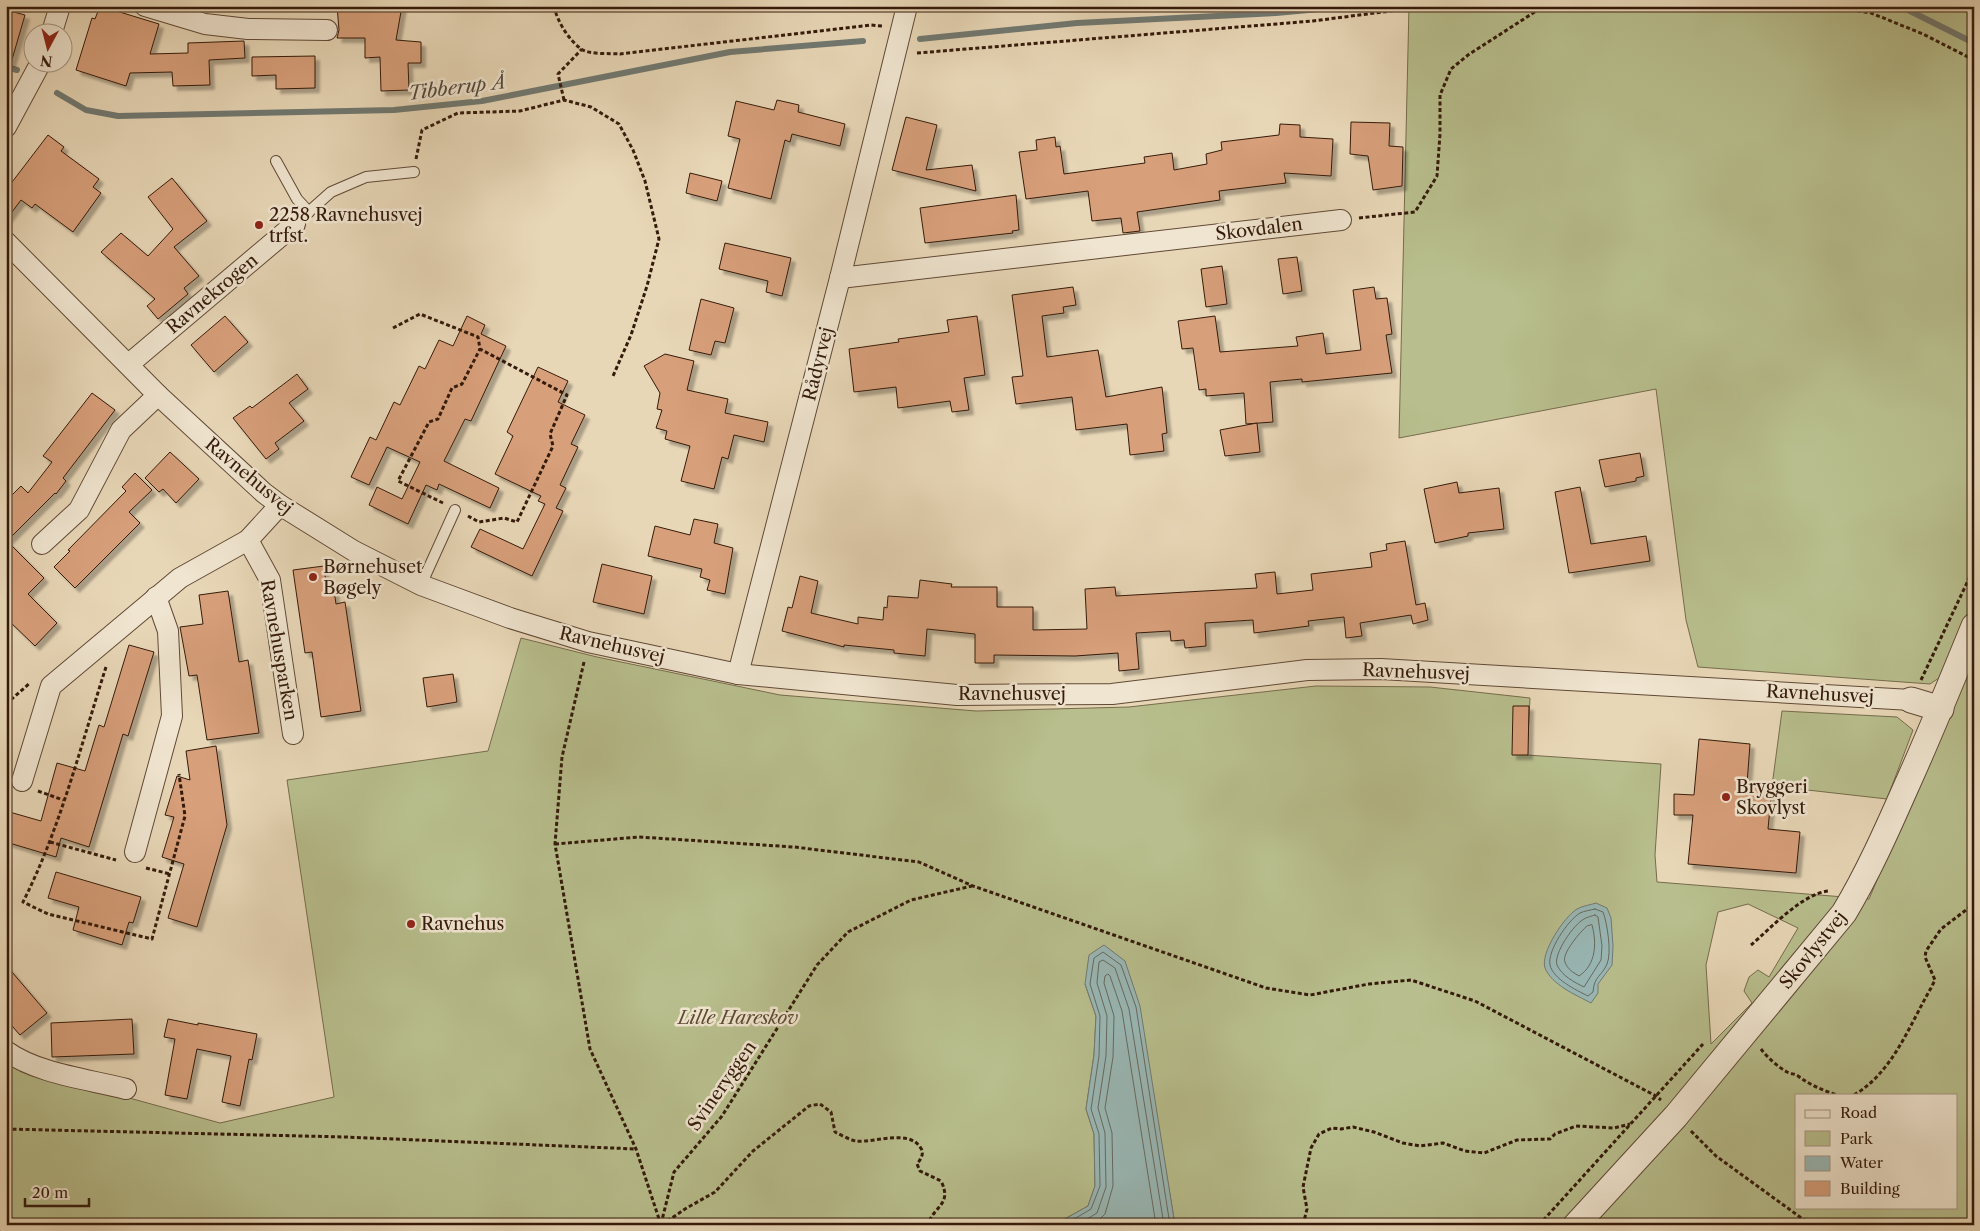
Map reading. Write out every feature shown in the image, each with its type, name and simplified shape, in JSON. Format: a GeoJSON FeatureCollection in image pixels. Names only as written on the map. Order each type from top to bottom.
{"type":"FeatureCollection","features":[{"type":"Feature","properties":{"kind":"street"},"geometry":{"type":"LineString","coordinates":[[55,22],[60,6]]}},
{"type":"Feature","properties":{"kind":"street"},"geometry":{"type":"LineString","coordinates":[[145,6],[205,24],[248,29],[327,30]]}},
{"type":"Feature","properties":{"kind":"street","name":"Rådyrvej"},"geometry":{"type":"LineString","coordinates":[[738,674],[840,278],[907,6]]}},
{"type":"Feature","properties":{"kind":"street"},"geometry":{"type":"LineString","coordinates":[[6,127],[36,72]]}},
{"type":"Feature","properties":{"kind":"street","name":"Ravnekrogen"},"geometry":{"type":"LineString","coordinates":[[129,364],[302,218]]}},
{"type":"Feature","properties":{"kind":"street","name":"Skovdalen"},"geometry":{"type":"LineString","coordinates":[[840,278],[1341,220]]}},
{"type":"Feature","properties":{"kind":"street","name":"Ravnehusvej"},"geometry":{"type":"LineString","coordinates":[[6,242],[158,395],[264,493],[280,505],[354,551],[421,585],[510,618],[588,642],[738,674],[957,696],[1112,694],[1307,670],[1380,669],[1911,700],[1941,709]]}},
{"type":"Feature","properties":{"kind":"street"},"geometry":{"type":"LineString","coordinates":[[42,544],[79,510],[121,430],[158,395]]}},
{"type":"Feature","properties":{"kind":"street"},"geometry":{"type":"LineString","coordinates":[[22,781],[51,686],[180,578],[248,540],[280,505]]}},
{"type":"Feature","properties":{"kind":"street","name":"Ravnehusparken"},"geometry":{"type":"LineString","coordinates":[[248,540],[270,580],[293,734]]}},
{"type":"Feature","properties":{"kind":"street"},"geometry":{"type":"LineString","coordinates":[[131,860],[172,716],[168,631],[156,597]]}},
{"type":"Feature","properties":{"kind":"street","name":"Skovlystvej"},"geometry":{"type":"LineString","coordinates":[[1576,1225],[1676,1116],[1844,913],[1887,830],[1941,709],[1974,626]]}},
{"type":"Feature","properties":{"kind":"street"},"geometry":{"type":"LineString","coordinates":[[6,1051],[38,1067],[126,1088]]}},
{"type":"Feature","properties":{"kind":"lane"},"geometry":{"type":"LineString","coordinates":[[276,161],[297,199],[302,218],[331,192],[366,177],[414,172]]}},
{"type":"Feature","properties":{"kind":"lane"},"geometry":{"type":"LineString","coordinates":[[421,585],[455,510]]}},
{"type":"Feature","properties":{"kind":"path"},"geometry":{"type":"LineString","coordinates":[[554,6],[556,18],[582,50],[620,54],[871,25],[902,28]]}},
{"type":"Feature","properties":{"kind":"path"},"geometry":{"type":"LineString","coordinates":[[896,55],[1313,21],[1429,6]]}},
{"type":"Feature","properties":{"kind":"path"},"geometry":{"type":"LineString","coordinates":[[1341,220],[1415,212],[1437,176],[1440,95],[1451,69],[1468,55],[1544,6]]}},
{"type":"Feature","properties":{"kind":"path"},"geometry":{"type":"LineString","coordinates":[[1825,6],[1870,13],[1924,34],[1974,60]]}},
{"type":"Feature","properties":{"kind":"path"},"geometry":{"type":"LineString","coordinates":[[564,100],[558,74],[582,50]]}},
{"type":"Feature","properties":{"kind":"path"},"geometry":{"type":"LineString","coordinates":[[414,172],[422,130],[458,113],[520,110],[564,100],[591,107],[619,124],[633,150],[646,181],[659,240],[647,286],[631,334],[613,376]]}},
{"type":"Feature","properties":{"kind":"path"},"geometry":{"type":"LineString","coordinates":[[393,328],[420,314],[478,337],[480,349],[462,384],[452,388],[438,419],[429,422],[398,481],[479,522],[504,518],[517,522],[553,446],[550,434],[566,395],[480,349]]}},
{"type":"Feature","properties":{"kind":"path"},"geometry":{"type":"LineString","coordinates":[[1911,700],[1974,568]]}},
{"type":"Feature","properties":{"kind":"path"},"geometry":{"type":"LineString","coordinates":[[105,640],[111,650],[50,842],[23,902],[48,914],[152,939],[185,816],[176,756],[163,750]]}},
{"type":"Feature","properties":{"kind":"path"},"geometry":{"type":"LineString","coordinates":[[588,642],[562,757],[555,844],[590,1049],[636,1149],[661,1225],[715,1192],[753,1151],[809,1106],[820,1104],[831,1112],[835,1132],[855,1141],[903,1138],[912,1139],[918,1144],[922,1150],[922,1157],[917,1164],[920,1171],[941,1181],[946,1195],[943,1203],[929,1220],[928,1225]]}},
{"type":"Feature","properties":{"kind":"path"},"geometry":{"type":"LineString","coordinates":[[22,781],[29,789],[63,800]]}},
{"type":"Feature","properties":{"kind":"path"},"geometry":{"type":"LineString","coordinates":[[555,844],[639,837],[794,847],[919,862],[973,886],[1266,988],[1310,995],[1369,984],[1411,980],[1475,1000],[1656,1096],[1716,1156],[1811,1225]]}},
{"type":"Feature","properties":{"kind":"path"},"geometry":{"type":"LineString","coordinates":[[50,842],[131,860],[170,874]]}},
{"type":"Feature","properties":{"kind":"path"},"geometry":{"type":"LineString","coordinates":[[1856,1094],[1867,1087],[1885,1069],[1931,988],[1935,980],[1926,957],[1926,951],[1941,929],[1970,907],[1970,879],[1974,875]]}},
{"type":"Feature","properties":{"kind":"path","name":"Svineryggen"},"geometry":{"type":"LineString","coordinates":[[661,1225],[674,1172],[722,1116],[817,966],[848,932],[911,900],[973,886]]}},
{"type":"Feature","properties":{"kind":"path"},"geometry":{"type":"LineString","coordinates":[[1751,945],[1797,906],[1819,892],[1858,889]]}},
{"type":"Feature","properties":{"kind":"path"},"geometry":{"type":"LineString","coordinates":[[1746,1033],[1758,1043],[1766,1056],[1787,1072],[1821,1090],[1834,1094]]}},
{"type":"Feature","properties":{"kind":"path"},"geometry":{"type":"LineString","coordinates":[[1539,1225],[1656,1096]]}},
{"type":"Feature","properties":{"kind":"path"},"geometry":{"type":"LineString","coordinates":[[1303,1225],[1307,1209],[1303,1187],[1311,1148],[1319,1134],[1332,1128],[1353,1127],[1374,1132],[1403,1143],[1420,1146],[1444,1143],[1464,1151],[1484,1152],[1517,1140],[1550,1139],[1555,1134],[1576,1126],[1614,1128],[1630,1124]]}},
{"type":"Feature","properties":{"kind":"path"},"geometry":{"type":"LineString","coordinates":[[6,1129],[345,1137],[636,1149]]}},
{"type":"Feature","properties":{"kind":"green space"},"geometry":{"type":"Polygon","coordinates":[[[1409,6],[1974,6],[1974,602],[1942,676],[1930,684],[1698,667],[1686,620],[1656,389],[1399,438],[1409,6]]]}},
{"type":"Feature","properties":{"kind":"green space","name":"Lille Hareskov"},"geometry":{"type":"Polygon","coordinates":[[[521,638],[597,657],[780,695],[976,711],[1129,707],[1316,686],[1430,687],[1530,698],[1527,755],[1661,764],[1655,855],[1657,882],[1869,899],[1974,651],[1974,1225],[1175,1225],[1148,1063],[1085,984],[1096,1016],[1094,1055],[1086,1109],[1094,1134],[1095,1186],[1088,1206],[1054,1225],[6,1225],[6,1064],[220,1123],[334,1097],[287,780],[488,751],[521,638]],[[1748,904],[1718,912],[1706,965],[1711,1044],[1752,1003],[1744,991],[1749,977],[1758,970],[1769,977],[1798,928],[1748,904]]]}},
{"type":"Feature","properties":{"kind":"green space"},"geometry":{"type":"Polygon","coordinates":[[[1782,711],[1897,717],[1913,730],[1887,799],[1772,786],[1782,711]]]}},
{"type":"Feature","properties":{"kind":"water"},"geometry":{"type":"Polygon","coordinates":[[[1596,903],[1607,908],[1611,918],[1613,946],[1612,965],[1598,984],[1598,993],[1591,1003],[1553,980],[1545,968],[1544,961],[1554,936],[1566,919],[1577,909],[1596,903]]]}},
{"type":"Feature","properties":{"kind":"water"},"geometry":{"type":"Polygon","coordinates":[[[1104,945],[1125,961],[1140,1006],[1175,1225],[1054,1225],[1088,1206],[1095,1186],[1094,1134],[1086,1109],[1094,1055],[1096,1016],[1085,984],[1089,955],[1104,945]]]}},
{"type":"Feature","properties":{"kind":"building"},"geometry":{"type":"Polygon","coordinates":[[[100,6],[159,24],[150,54],[188,53],[188,43],[244,41],[245,58],[209,60],[210,85],[173,86],[172,72],[130,73],[126,86],[76,70],[92,18],[95,19],[100,6]]]}},
{"type":"Feature","properties":{"kind":"building"},"geometry":{"type":"Polygon","coordinates":[[[337,6],[402,6],[396,40],[421,42],[421,63],[408,63],[409,90],[381,91],[380,57],[365,58],[365,38],[337,38],[339,30],[337,6]]]}},
{"type":"Feature","properties":{"kind":"building"},"geometry":{"type":"Polygon","coordinates":[[[6,10],[25,15],[11,63],[6,62],[6,10]]]}},
{"type":"Feature","properties":{"kind":"building"},"geometry":{"type":"Polygon","coordinates":[[[315,56],[315,88],[276,89],[276,75],[252,76],[252,57],[315,56]]]}},
{"type":"Feature","properties":{"kind":"building"},"geometry":{"type":"Polygon","coordinates":[[[777,100],[799,105],[798,112],[845,124],[840,146],[792,134],[790,142],[785,140],[771,199],[728,188],[740,139],[728,136],[736,101],[774,110],[777,100]]]}},
{"type":"Feature","properties":{"kind":"building"},"geometry":{"type":"Polygon","coordinates":[[[906,117],[937,125],[926,170],[972,165],[976,191],[892,170],[906,117]]]}},
{"type":"Feature","properties":{"kind":"building"},"geometry":{"type":"Polygon","coordinates":[[[1351,122],[1390,123],[1389,146],[1403,147],[1402,186],[1373,190],[1368,156],[1350,154],[1351,122]]]}},
{"type":"Feature","properties":{"kind":"building"},"geometry":{"type":"Polygon","coordinates":[[[1280,124],[1300,125],[1300,137],[1333,139],[1331,176],[1284,173],[1286,183],[1219,191],[1220,200],[1137,212],[1140,231],[1123,233],[1121,218],[1092,221],[1088,191],[1026,199],[1019,152],[1037,150],[1036,140],[1055,137],[1056,147],[1060,146],[1064,174],[1145,163],[1144,157],[1172,153],[1174,170],[1207,164],[1206,154],[1222,150],[1221,142],[1279,135],[1280,124]]]}},
{"type":"Feature","properties":{"kind":"building"},"geometry":{"type":"Polygon","coordinates":[[[48,135],[64,147],[61,151],[99,179],[93,187],[101,193],[73,232],[35,204],[32,208],[21,200],[6,220],[6,190],[48,135]]]}},
{"type":"Feature","properties":{"kind":"building"},"geometry":{"type":"Polygon","coordinates":[[[690,173],[722,181],[717,201],[686,193],[690,173]]]}},
{"type":"Feature","properties":{"kind":"building"},"geometry":{"type":"Polygon","coordinates":[[[172,178],[207,221],[174,247],[199,276],[184,288],[188,294],[158,319],[147,306],[155,299],[101,252],[121,233],[148,256],[173,229],[148,197],[172,178]]]}},
{"type":"Feature","properties":{"kind":"building"},"geometry":{"type":"Polygon","coordinates":[[[1016,195],[1019,230],[1012,231],[1013,233],[925,243],[920,208],[1016,195]]]}},
{"type":"Feature","properties":{"kind":"building"},"geometry":{"type":"Polygon","coordinates":[[[725,243],[791,258],[782,296],[766,292],[768,281],[719,269],[725,243]]]}},
{"type":"Feature","properties":{"kind":"building"},"geometry":{"type":"Polygon","coordinates":[[[1297,257],[1302,291],[1283,294],[1278,259],[1297,257]]]}},
{"type":"Feature","properties":{"kind":"building"},"geometry":{"type":"Polygon","coordinates":[[[1222,266],[1227,304],[1206,307],[1201,269],[1222,266]]]}},
{"type":"Feature","properties":{"kind":"building"},"geometry":{"type":"Polygon","coordinates":[[[1073,287],[1076,305],[1063,307],[1064,313],[1042,316],[1047,357],[1098,350],[1106,397],[1162,387],[1167,433],[1162,434],[1164,451],[1130,455],[1127,424],[1076,430],[1072,397],[1016,404],[1012,377],[1023,376],[1012,295],[1073,287]]]}},
{"type":"Feature","properties":{"kind":"building"},"geometry":{"type":"Polygon","coordinates":[[[1374,287],[1376,299],[1387,298],[1392,334],[1386,335],[1392,373],[1302,382],[1302,379],[1270,382],[1273,422],[1246,424],[1244,393],[1206,396],[1206,389],[1199,390],[1193,348],[1182,349],[1178,321],[1215,316],[1220,352],[1298,346],[1296,337],[1323,333],[1326,354],[1361,350],[1353,290],[1374,287]]]}},
{"type":"Feature","properties":{"kind":"building"},"geometry":{"type":"Polygon","coordinates":[[[701,299],[734,308],[725,343],[715,341],[711,355],[689,350],[701,299]]]}},
{"type":"Feature","properties":{"kind":"building"},"geometry":{"type":"Polygon","coordinates":[[[225,316],[248,342],[214,372],[191,345],[225,316]]]}},
{"type":"Feature","properties":{"kind":"building"},"geometry":{"type":"Polygon","coordinates":[[[467,316],[485,325],[481,334],[506,346],[471,421],[465,419],[444,461],[499,488],[490,508],[439,484],[437,490],[426,485],[408,524],[369,505],[377,487],[402,499],[420,462],[387,447],[369,485],[351,477],[370,437],[376,440],[394,402],[400,405],[419,366],[425,369],[439,340],[453,346],[467,316]]]}},
{"type":"Feature","properties":{"kind":"building"},"geometry":{"type":"Polygon","coordinates":[[[977,316],[985,375],[964,378],[969,410],[952,412],[950,401],[898,408],[896,387],[854,392],[849,349],[899,342],[898,339],[949,332],[947,320],[977,316]]]}},
{"type":"Feature","properties":{"kind":"building"},"geometry":{"type":"Polygon","coordinates":[[[665,354],[694,361],[687,390],[728,399],[725,413],[768,422],[764,442],[734,435],[728,459],[722,457],[714,489],[681,481],[690,446],[665,439],[667,431],[656,428],[662,410],[657,409],[660,393],[644,366],[665,354]]]}},
{"type":"Feature","properties":{"kind":"building"},"geometry":{"type":"Polygon","coordinates":[[[538,367],[568,381],[558,402],[585,415],[571,444],[578,447],[560,485],[566,488],[556,508],[563,511],[532,576],[471,547],[480,529],[523,549],[545,504],[538,501],[541,496],[495,474],[513,436],[507,432],[538,367]]]}},
{"type":"Feature","properties":{"kind":"building"},"geometry":{"type":"Polygon","coordinates":[[[297,374],[308,389],[289,403],[304,421],[275,443],[279,449],[266,459],[233,418],[250,406],[252,408],[297,374]]]}},
{"type":"Feature","properties":{"kind":"building"},"geometry":{"type":"Polygon","coordinates":[[[92,393],[115,410],[63,478],[66,481],[56,494],[7,541],[44,578],[28,594],[57,623],[35,646],[6,618],[6,501],[21,486],[28,493],[52,462],[43,456],[92,393]]]}},
{"type":"Feature","properties":{"kind":"building"},"geometry":{"type":"Polygon","coordinates":[[[1257,423],[1260,452],[1225,456],[1220,430],[1257,423]]]}},
{"type":"Feature","properties":{"kind":"building"},"geometry":{"type":"Polygon","coordinates":[[[170,452],[199,479],[176,503],[163,489],[159,492],[145,478],[170,452]]]}},
{"type":"Feature","properties":{"kind":"building"},"geometry":{"type":"Polygon","coordinates":[[[1640,453],[1644,476],[1636,478],[1636,481],[1605,487],[1599,460],[1640,453]]]}},
{"type":"Feature","properties":{"kind":"building"},"geometry":{"type":"Polygon","coordinates":[[[135,473],[152,490],[129,512],[140,523],[75,588],[54,567],[70,551],[68,550],[126,491],[122,487],[135,473]]]}},
{"type":"Feature","properties":{"kind":"building"},"geometry":{"type":"Polygon","coordinates":[[[1457,482],[1459,493],[1499,488],[1504,529],[1468,533],[1468,536],[1435,543],[1424,489],[1457,482]]]}},
{"type":"Feature","properties":{"kind":"building"},"geometry":{"type":"Polygon","coordinates":[[[1580,487],[1591,544],[1646,536],[1650,561],[1569,573],[1555,492],[1580,487]]]}},
{"type":"Feature","properties":{"kind":"building"},"geometry":{"type":"Polygon","coordinates":[[[694,519],[718,524],[714,543],[733,548],[725,594],[707,590],[710,580],[700,577],[702,569],[648,556],[655,526],[690,535],[694,519]]]}},
{"type":"Feature","properties":{"kind":"building"},"geometry":{"type":"Polygon","coordinates":[[[1405,541],[1416,605],[1425,603],[1428,620],[1413,624],[1411,615],[1360,623],[1362,636],[1346,638],[1344,617],[1308,621],[1309,626],[1254,633],[1253,620],[1205,623],[1206,646],[1185,648],[1184,640],[1171,641],[1170,631],[1136,633],[1139,669],[1119,671],[1118,653],[1075,656],[994,655],[994,663],[975,663],[975,634],[927,629],[925,656],[894,653],[894,650],[844,645],[844,647],[782,631],[788,607],[792,608],[800,576],[818,581],[811,613],[858,624],[858,617],[883,620],[884,607],[887,608],[888,596],[918,598],[920,580],[952,584],[951,587],[997,587],[997,607],[1033,607],[1033,630],[1087,629],[1085,589],[1115,587],[1116,596],[1257,588],[1255,574],[1275,572],[1277,594],[1313,590],[1311,574],[1372,567],[1370,553],[1387,550],[1386,544],[1405,541]]]}},
{"type":"Feature","properties":{"kind":"building"},"geometry":{"type":"Polygon","coordinates":[[[602,564],[652,576],[644,614],[593,602],[602,564]]]}},
{"type":"Feature","properties":{"kind":"building"},"geometry":{"type":"Polygon","coordinates":[[[324,566],[326,584],[333,583],[336,604],[345,602],[361,711],[321,717],[312,652],[305,653],[293,570],[324,566]]]}},
{"type":"Feature","properties":{"kind":"building"},"geometry":{"type":"Polygon","coordinates":[[[228,591],[239,662],[248,660],[259,733],[207,740],[197,675],[189,676],[180,627],[203,624],[199,595],[228,591]]]}},
{"type":"Feature","properties":{"kind":"building"},"geometry":{"type":"Polygon","coordinates":[[[129,645],[154,652],[128,736],[123,734],[89,847],[61,838],[56,857],[6,842],[6,811],[41,821],[57,763],[85,771],[99,725],[104,727],[129,645]]]}},
{"type":"Feature","properties":{"kind":"building"},"geometry":{"type":"Polygon","coordinates":[[[453,674],[457,702],[427,707],[423,678],[453,674]]]}},
{"type":"Feature","properties":{"kind":"building"},"geometry":{"type":"Polygon","coordinates":[[[1513,706],[1529,706],[1528,755],[1512,755],[1513,706]]]}},
{"type":"Feature","properties":{"kind":"building"},"geometry":{"type":"Polygon","coordinates":[[[1699,739],[1750,744],[1747,784],[1772,786],[1768,829],[1800,832],[1796,873],[1688,864],[1693,815],[1674,815],[1674,794],[1694,795],[1699,739]]]}},
{"type":"Feature","properties":{"kind":"building"},"geometry":{"type":"Polygon","coordinates":[[[216,746],[227,825],[197,927],[168,918],[184,864],[162,857],[174,817],[165,815],[177,776],[190,780],[186,751],[216,746]]]}},
{"type":"Feature","properties":{"kind":"building"},"geometry":{"type":"Polygon","coordinates":[[[56,872],[141,897],[133,923],[129,922],[122,945],[73,930],[79,907],[48,898],[56,872]]]}},
{"type":"Feature","properties":{"kind":"building"},"geometry":{"type":"Polygon","coordinates":[[[6,965],[47,1013],[20,1035],[6,1019],[6,965]]]}},
{"type":"Feature","properties":{"kind":"building"},"geometry":{"type":"Polygon","coordinates":[[[132,1019],[134,1054],[52,1057],[51,1023],[132,1019]]]}},
{"type":"Feature","properties":{"kind":"building"},"geometry":{"type":"Polygon","coordinates":[[[168,1019],[257,1034],[252,1060],[249,1059],[240,1106],[222,1102],[231,1056],[197,1049],[187,1099],[165,1095],[175,1039],[164,1037],[168,1019]]]}},
{"type":"Feature","properties":{"kind":"waterway","name":"Tibberup Å"},"geometry":{"type":"LineString","coordinates":[[920,39],[1077,23],[1276,13],[1352,6]]}},
{"type":"Feature","properties":{"kind":"waterway","name":"Tibberup Å"},"geometry":{"type":"LineString","coordinates":[[1896,6],[1906,9],[1974,43]]}},
{"type":"Feature","properties":{"kind":"waterway","name":"Tibberup Å"},"geometry":{"type":"LineString","coordinates":[[57,93],[86,110],[118,116],[394,110],[482,101],[730,52],[863,41]]}},
{"type":"Feature","properties":{"kind":"waterway","name":"Tibberup Å"},"geometry":{"type":"LineString","coordinates":[[6,67],[17,70]]}},
{"type":"Feature","properties":{"kind":"place","name":"2258 Ravnehusvej trfst."},"geometry":{"type":"Point","coordinates":[259,225]}},
{"type":"Feature","properties":{"kind":"place","name":"Børnehuset Bøgely"},"geometry":{"type":"Point","coordinates":[313,577]}},
{"type":"Feature","properties":{"kind":"place","name":"Bryggeri Skovlyst"},"geometry":{"type":"Point","coordinates":[1726,797]}},
{"type":"Feature","properties":{"kind":"place","name":"Ravnehus"},"geometry":{"type":"Point","coordinates":[411,924]}}]}
